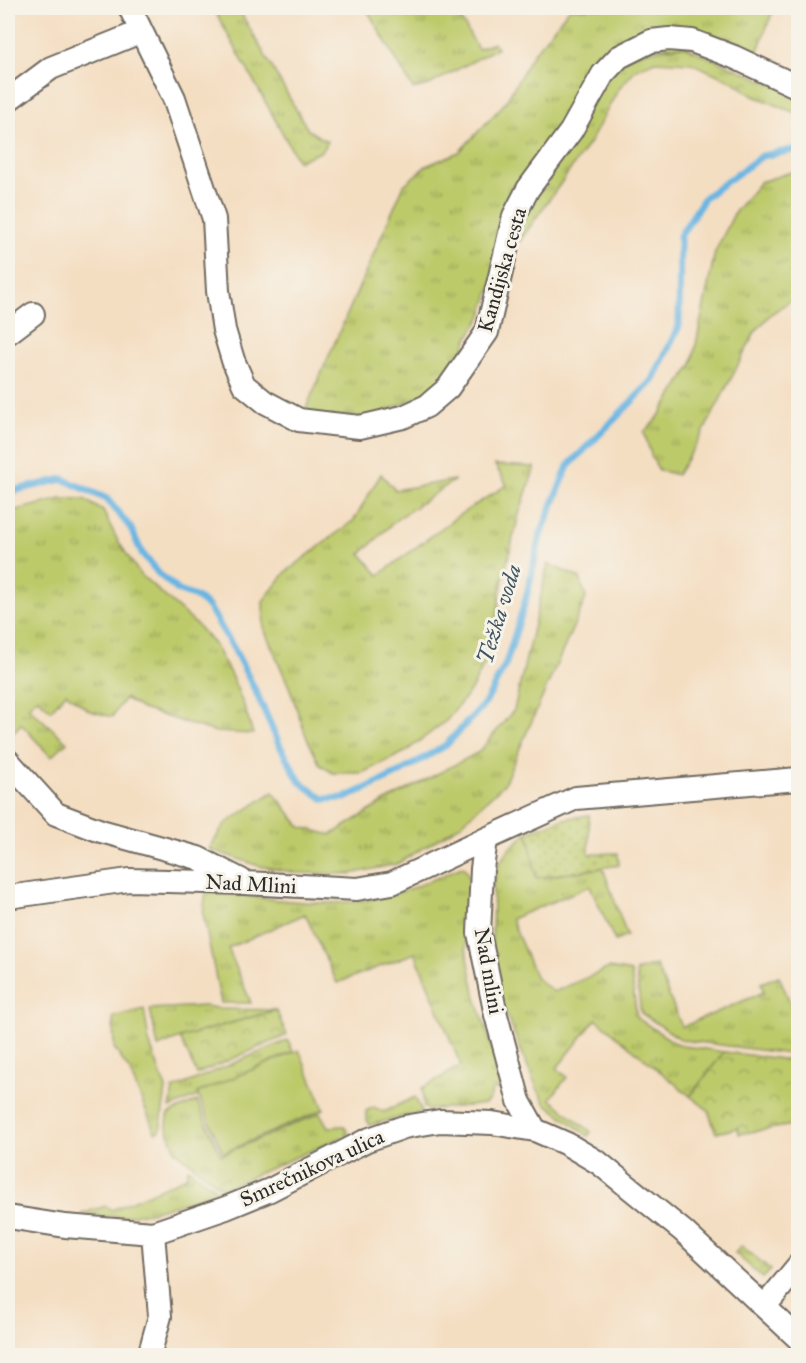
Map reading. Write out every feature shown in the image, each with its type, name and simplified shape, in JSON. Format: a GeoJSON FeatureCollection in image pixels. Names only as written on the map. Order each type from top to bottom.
{"type":"FeatureCollection","features":[{"type":"Feature","properties":{"kind":"street","name":"Kandijska cesta"},"geometry":{"type":"LineString","coordinates":[[129,8],[174,98],[214,219],[218,291],[224,330],[233,360],[244,385],[265,402],[299,420],[360,427],[394,419],[427,406],[448,388],[487,332],[514,216],[528,189],[571,131],[603,74],[619,57],[651,42],[669,39],[692,41],[734,57],[798,87]]}},
{"type":"Feature","properties":{"kind":"street"},"geometry":{"type":"LineString","coordinates":[[8,100],[51,68],[140,32]]}},
{"type":"Feature","properties":{"kind":"street"},"geometry":{"type":"LineString","coordinates":[[8,333],[33,314]]}},
{"type":"Feature","properties":{"kind":"street"},"geometry":{"type":"LineString","coordinates":[[8,761],[56,814],[101,831],[198,858],[245,883]]}},
{"type":"Feature","properties":{"kind":"street"},"geometry":{"type":"LineString","coordinates":[[486,839],[576,798],[798,779]]}},
{"type":"Feature","properties":{"kind":"street","name":"Nad Mlini"},"geometry":{"type":"LineString","coordinates":[[8,897],[129,880],[357,889],[392,883],[486,839]]}},
{"type":"Feature","properties":{"kind":"street","name":"Nad mlini"},"geometry":{"type":"LineString","coordinates":[[486,839],[479,933],[496,1015],[519,1101],[535,1130]]}},
{"type":"Feature","properties":{"kind":"street","name":"Smrečnikova ulica"},"geometry":{"type":"LineString","coordinates":[[8,1217],[65,1226],[153,1233],[270,1190],[367,1140],[404,1128],[440,1121],[492,1123],[535,1130],[567,1144],[599,1163],[683,1231],[798,1338]]}},
{"type":"Feature","properties":{"kind":"street"},"geometry":{"type":"LineString","coordinates":[[149,1356],[160,1316],[153,1233]]}},
{"type":"Feature","properties":{"kind":"street"},"geometry":{"type":"LineString","coordinates":[[765,1306],[798,1266]]}},
{"type":"Feature","properties":{"kind":"green space"},"geometry":{"type":"Polygon","coordinates":[[[222,8],[238,8],[308,130],[328,142],[320,152],[298,161],[215,11],[222,8]]]}},
{"type":"Feature","properties":{"kind":"green space"},"geometry":{"type":"Polygon","coordinates":[[[366,8],[455,8],[478,49],[494,43],[497,48],[429,85],[413,89],[366,8]]]}},
{"type":"Feature","properties":{"kind":"green space"},"geometry":{"type":"Polygon","coordinates":[[[570,8],[774,8],[755,58],[724,46],[624,47],[524,185],[481,318],[467,339],[461,361],[437,389],[372,417],[303,415],[404,185],[426,166],[459,152],[505,103],[533,54],[570,8]]]}},
{"type":"Feature","properties":{"kind":"green space"},"geometry":{"type":"Polygon","coordinates":[[[683,46],[798,95],[798,114],[754,96],[734,82],[691,63],[655,61],[636,69],[618,90],[590,142],[519,242],[526,204],[612,71],[635,53],[683,46]]]}},
{"type":"Feature","properties":{"kind":"green space"},"geometry":{"type":"Polygon","coordinates":[[[798,172],[798,296],[771,314],[755,332],[702,435],[677,475],[659,470],[652,458],[644,432],[657,419],[692,364],[715,252],[735,212],[760,182],[798,172]]]}},
{"type":"Feature","properties":{"kind":"green space"},"geometry":{"type":"Polygon","coordinates":[[[495,465],[535,467],[519,514],[501,587],[493,647],[471,690],[447,720],[405,752],[362,773],[333,773],[320,765],[306,736],[290,689],[264,629],[263,601],[286,572],[354,520],[381,474],[395,490],[455,480],[396,520],[361,554],[379,575],[459,515],[507,485],[495,465]]]}},
{"type":"Feature","properties":{"kind":"green space"},"geometry":{"type":"Polygon","coordinates":[[[61,499],[84,499],[103,511],[118,541],[139,573],[198,626],[214,644],[233,679],[253,734],[216,732],[142,709],[125,698],[112,717],[90,711],[66,693],[51,710],[37,698],[28,707],[67,742],[51,757],[21,724],[14,732],[8,725],[8,512],[61,499]]]}},
{"type":"Feature","properties":{"kind":"green space"},"geometry":{"type":"Polygon","coordinates":[[[548,564],[580,578],[586,598],[504,784],[459,826],[397,864],[350,874],[297,873],[259,866],[209,849],[225,824],[273,792],[301,827],[331,835],[384,802],[479,752],[514,710],[548,564]]]}},
{"type":"Feature","properties":{"kind":"green space"},"geometry":{"type":"Polygon","coordinates":[[[589,815],[589,854],[618,853],[619,865],[536,878],[528,832],[564,819],[589,815]]]}},
{"type":"Feature","properties":{"kind":"green space"},"geometry":{"type":"Polygon","coordinates":[[[528,832],[537,878],[603,868],[627,936],[615,941],[590,886],[511,919],[536,978],[554,992],[609,968],[631,972],[637,1018],[678,1045],[724,1052],[690,1096],[596,1019],[557,1068],[567,1077],[550,1099],[591,1132],[588,1136],[545,1103],[501,1001],[492,958],[493,886],[498,865],[509,849],[528,832]]]}},
{"type":"Feature","properties":{"kind":"green space"},"geometry":{"type":"Polygon","coordinates":[[[462,867],[465,868],[471,882],[466,948],[476,998],[500,1072],[499,1090],[493,1088],[490,1099],[485,1104],[428,1110],[424,1107],[422,1088],[461,1066],[415,953],[337,983],[305,914],[228,948],[251,1003],[221,1003],[203,914],[206,891],[295,902],[362,901],[404,891],[462,867]]]}},
{"type":"Feature","properties":{"kind":"green space"},"geometry":{"type":"Polygon","coordinates":[[[656,965],[682,1027],[764,992],[761,983],[779,976],[798,1022],[798,1055],[682,1040],[641,1013],[636,971],[656,965]]]}},
{"type":"Feature","properties":{"kind":"green space"},"geometry":{"type":"Polygon","coordinates":[[[206,1006],[220,1009],[276,1010],[180,1038],[158,1047],[150,1009],[206,1006]]]}},
{"type":"Feature","properties":{"kind":"green space"},"geometry":{"type":"Polygon","coordinates":[[[144,1009],[149,1042],[166,1089],[160,1131],[155,1132],[129,1070],[114,1048],[113,1017],[144,1009]]]}},
{"type":"Feature","properties":{"kind":"green space"},"geometry":{"type":"Polygon","coordinates":[[[276,1010],[287,1035],[197,1074],[180,1038],[276,1010]]]}},
{"type":"Feature","properties":{"kind":"green space"},"geometry":{"type":"Polygon","coordinates":[[[288,1040],[293,1052],[198,1093],[198,1096],[170,1108],[173,1089],[288,1040]]]}},
{"type":"Feature","properties":{"kind":"green space"},"geometry":{"type":"Polygon","coordinates":[[[299,1050],[324,1109],[223,1153],[197,1093],[299,1050]]]}},
{"type":"Feature","properties":{"kind":"green space"},"geometry":{"type":"Polygon","coordinates":[[[724,1052],[798,1061],[798,1124],[739,1134],[738,1128],[716,1133],[708,1110],[690,1096],[724,1052]]]}},
{"type":"Feature","properties":{"kind":"green space"},"geometry":{"type":"Polygon","coordinates":[[[415,1097],[422,1112],[369,1125],[366,1111],[374,1107],[384,1112],[415,1097]]]}},
{"type":"Feature","properties":{"kind":"green space"},"geometry":{"type":"Polygon","coordinates":[[[197,1101],[221,1155],[320,1113],[328,1127],[344,1126],[349,1134],[223,1189],[176,1151],[167,1128],[168,1114],[197,1101]]]}},
{"type":"Feature","properties":{"kind":"green space"},"geometry":{"type":"Polygon","coordinates":[[[188,1168],[219,1191],[155,1211],[122,1217],[81,1214],[106,1206],[112,1210],[186,1177],[188,1168]]]}},
{"type":"Feature","properties":{"kind":"green space"},"geometry":{"type":"Polygon","coordinates":[[[742,1246],[771,1270],[763,1278],[735,1253],[742,1246]]]}},
{"type":"Feature","properties":{"kind":"waterway","name":"Težka voda"},"geometry":{"type":"LineString","coordinates":[[8,492],[63,479],[107,499],[130,527],[142,553],[159,574],[179,591],[196,597],[209,607],[234,649],[279,744],[300,782],[324,799],[345,798],[397,774],[446,745],[486,702],[506,663],[526,599],[540,536],[568,466],[652,381],[679,326],[680,236],[705,197],[762,156],[798,149]]}}]}
